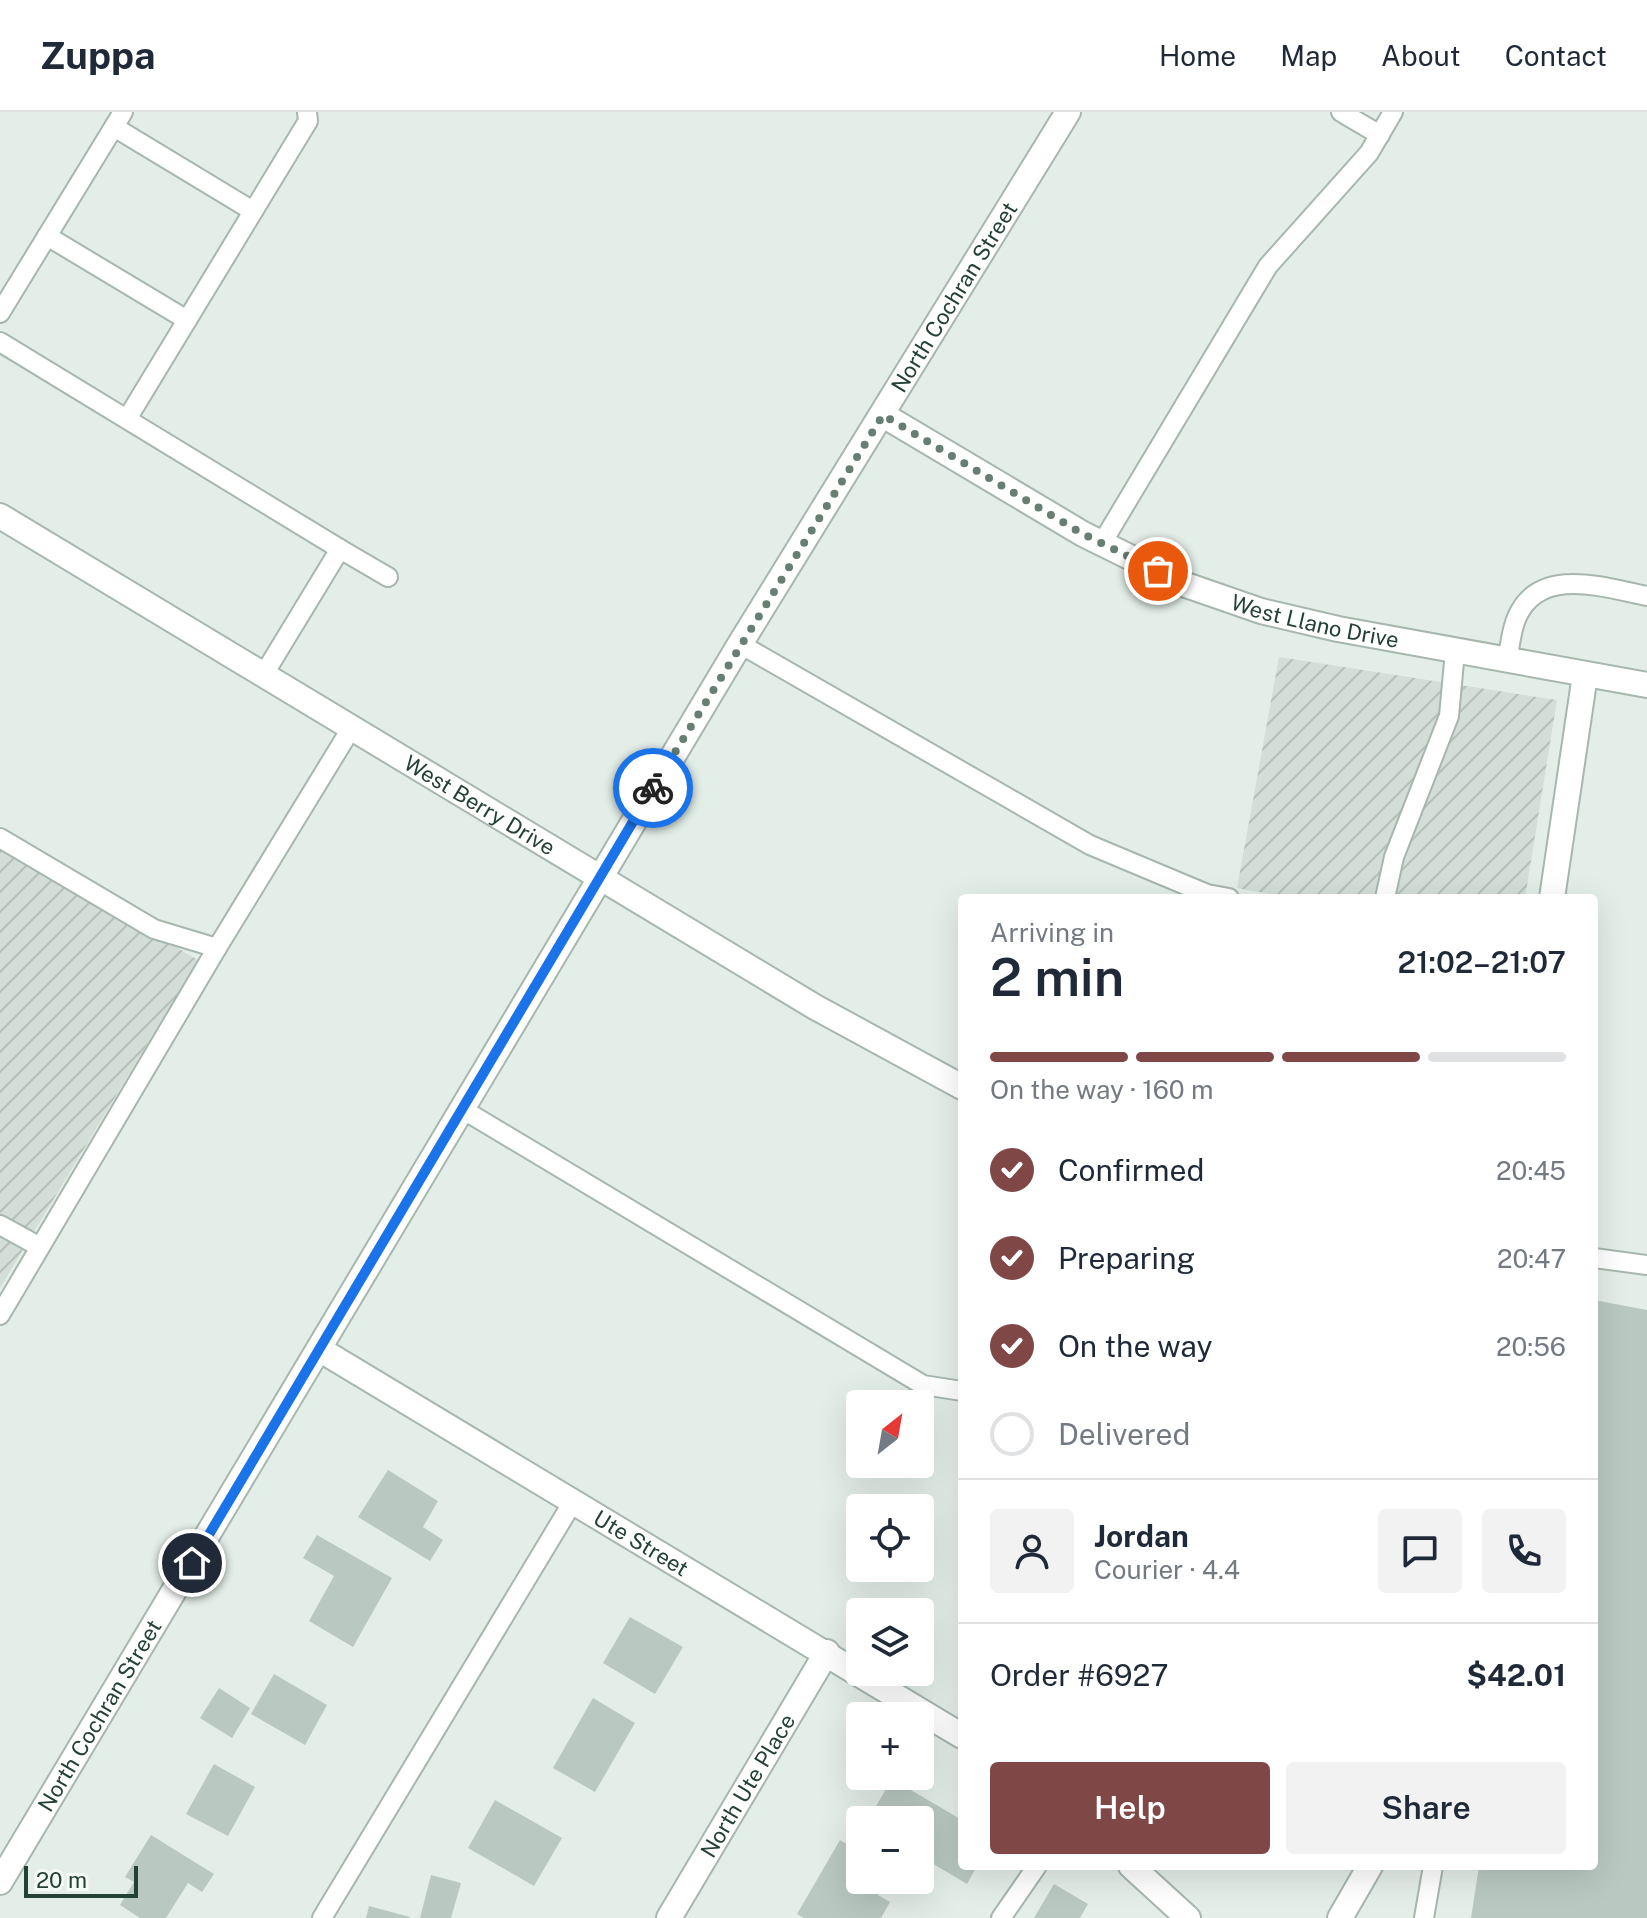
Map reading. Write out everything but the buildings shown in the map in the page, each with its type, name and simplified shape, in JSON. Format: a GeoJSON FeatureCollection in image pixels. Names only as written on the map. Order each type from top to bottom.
{"type":"FeatureCollection","features":[{"type":"Feature","properties":{"kind":"street","name":"North Cochran Street"},"geometry":{"type":"LineString","coordinates":[[0,1882],[740,644],[1068,112]]}},
{"type":"Feature","properties":{"kind":"street","name":"West Llano Drive"},"geometry":{"type":"LineString","coordinates":[[883,415],[1102,543],[1186,585],[1261,611],[1507,661],[1647,685]]}},
{"type":"Feature","properties":{"kind":"street","name":"West Berry Drive"},"geometry":{"type":"LineString","coordinates":[[0,516],[815,1007],[958,1085]]}},
{"type":"Feature","properties":{"kind":"street"},"geometry":{"type":"LineString","coordinates":[[1553,894],[1585,675]]}},
{"type":"Feature","properties":{"kind":"street","name":"Ute Street"},"geometry":{"type":"LineString","coordinates":[[319,1349],[958,1734]]}},
{"type":"Feature","properties":{"kind":"street","name":"North Ute Place"},"geometry":{"type":"LineString","coordinates":[[669,1918],[827,1652]]}},
{"type":"Feature","properties":{"kind":"street"},"geometry":{"type":"LineString","coordinates":[[1135,1870],[1188,1918]]}},
{"type":"Feature","properties":{"kind":"street"},"geometry":{"type":"LineString","coordinates":[[1340,1918],[1368,1870]]}},
{"type":"Feature","properties":{"kind":"lane"},"geometry":{"type":"LineString","coordinates":[[127,419],[308,121],[307,112]]}},
{"type":"Feature","properties":{"kind":"lane"},"geometry":{"type":"LineString","coordinates":[[1341,112],[1380,135]]}},
{"type":"Feature","properties":{"kind":"lane"},"geometry":{"type":"LineString","coordinates":[[1102,543],[1268,266],[1369,153],[1393,112]]}},
{"type":"Feature","properties":{"kind":"lane"},"geometry":{"type":"LineString","coordinates":[[0,313],[118,119],[253,211]]}},
{"type":"Feature","properties":{"kind":"lane"},"geometry":{"type":"LineString","coordinates":[[47,236],[187,320]]}},
{"type":"Feature","properties":{"kind":"lane"},"geometry":{"type":"LineString","coordinates":[[0,342],[388,577]]}},
{"type":"Feature","properties":{"kind":"lane"},"geometry":{"type":"LineString","coordinates":[[264,674],[340,549]]}},
{"type":"Feature","properties":{"kind":"lane"},"geometry":{"type":"LineString","coordinates":[[1507,661],[1516,618],[1528,600],[1550,585],[1575,583],[1647,596]]}},
{"type":"Feature","properties":{"kind":"lane"},"geometry":{"type":"LineString","coordinates":[[740,644],[1090,845],[1207,894]]}},
{"type":"Feature","properties":{"kind":"lane"},"geometry":{"type":"LineString","coordinates":[[1386,894],[1394,857],[1449,716],[1455,651]]}},
{"type":"Feature","properties":{"kind":"lane"},"geometry":{"type":"LineString","coordinates":[[0,1315],[352,727]]}},
{"type":"Feature","properties":{"kind":"lane"},"geometry":{"type":"LineString","coordinates":[[0,838],[154,929],[217,948]]}},
{"type":"Feature","properties":{"kind":"lane"},"geometry":{"type":"LineString","coordinates":[[462,1109],[923,1385],[958,1390]]}},
{"type":"Feature","properties":{"kind":"lane"},"geometry":{"type":"LineString","coordinates":[[0,1225],[40,1247]]}},
{"type":"Feature","properties":{"kind":"lane"},"geometry":{"type":"LineString","coordinates":[[1598,1259],[1647,1265]]}},
{"type":"Feature","properties":{"kind":"lane"},"geometry":{"type":"LineString","coordinates":[[322,1918],[574,1500]]}},
{"type":"Feature","properties":{"kind":"lane"},"geometry":{"type":"LineString","coordinates":[[1001,1918],[1034,1870]]}},
{"type":"Feature","properties":{"kind":"lane"},"geometry":{"type":"LineString","coordinates":[[1424,1918],[1432,1870]]}},
{"type":"Feature","properties":{"kind":"shaded area"},"geometry":{"type":"Polygon","coordinates":[[[1279,657],[1557,700],[1526,894],[1269,894],[1237,888],[1279,657]]]}},
{"type":"Feature","properties":{"kind":"shaded area"},"geometry":{"type":"Polygon","coordinates":[[[0,844],[198,960],[0,1288],[0,844]]]}},
{"type":"Feature","properties":{"kind":"way so far"},"geometry":{"type":"LineString","coordinates":[[653,788],[883,415],[1083,534],[1158,571]]}},
{"type":"Feature","properties":{"kind":"route"},"geometry":{"type":"LineString","coordinates":[[192,1563],[653,788]]}}]}
